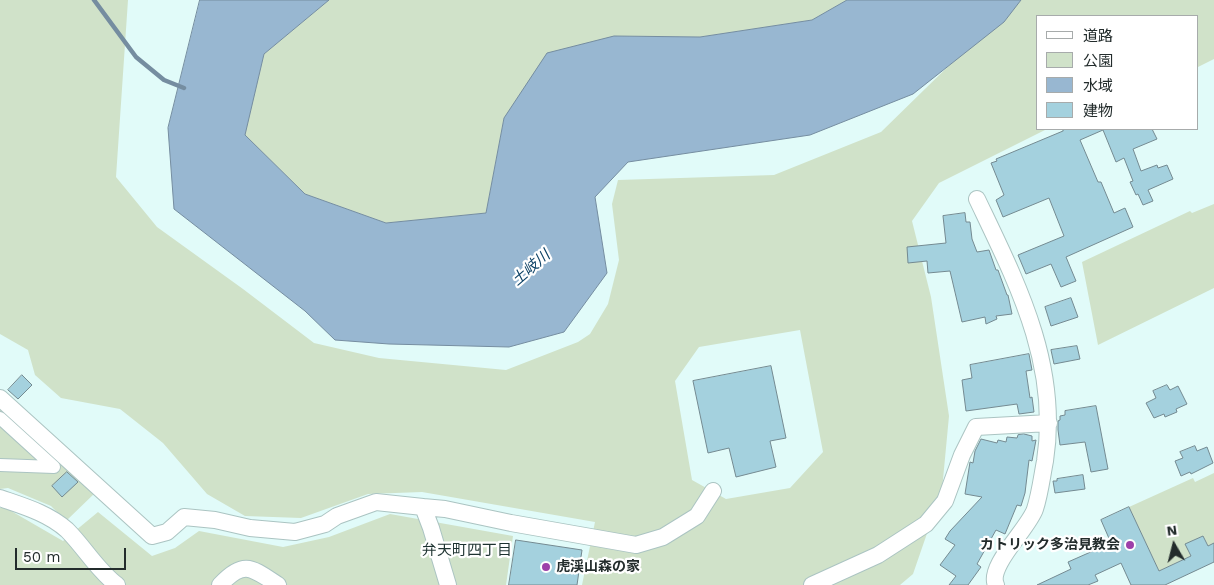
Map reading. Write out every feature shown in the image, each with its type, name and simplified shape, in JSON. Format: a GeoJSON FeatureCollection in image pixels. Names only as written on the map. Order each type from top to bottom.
{"type":"FeatureCollection","features":[{"type":"Feature","properties":{"kind":"street"},"geometry":{"type":"LineString","coordinates":[[977,199],[1027,309],[1042,364],[1049,423],[1045,461],[1035,511],[997,568],[994,582],[996,585]]}},
{"type":"Feature","properties":{"kind":"street"},"geometry":{"type":"LineString","coordinates":[[0,398],[152,536],[167,532],[184,517],[215,520],[250,528],[295,532],[325,524],[337,516],[376,502],[445,509],[511,523],[636,545],[663,537],[697,516],[713,491]]}},
{"type":"Feature","properties":{"kind":"street"},"geometry":{"type":"LineString","coordinates":[[0,418],[58,472],[70,461]]}},
{"type":"Feature","properties":{"kind":"street"},"geometry":{"type":"LineString","coordinates":[[812,585],[878,555],[926,524],[945,501],[962,455],[976,426],[1049,423]]}},
{"type":"Feature","properties":{"kind":"street"},"geometry":{"type":"LineString","coordinates":[[0,465],[54,467]]}},
{"type":"Feature","properties":{"kind":"street"},"geometry":{"type":"LineString","coordinates":[[0,498],[38,511],[66,530],[106,576],[117,585]]}},
{"type":"Feature","properties":{"kind":"street"},"geometry":{"type":"LineString","coordinates":[[423,507],[448,585]]}},
{"type":"Feature","properties":{"kind":"street"},"geometry":{"type":"LineString","coordinates":[[220,585],[228,576],[240,569],[253,568],[278,585]]}},
{"type":"Feature","properties":{"kind":"green space"},"geometry":{"type":"Polygon","coordinates":[[[0,0],[128,0],[116,177],[157,227],[314,343],[379,358],[506,370],[578,342],[590,334],[608,304],[619,260],[612,204],[618,180],[774,175],[881,132],[1016,0],[1214,0],[1214,59],[1199,66],[1199,15],[1036,15],[1036,130],[1045,130],[939,183],[912,221],[931,297],[949,416],[942,490],[913,574],[900,585],[582,585],[595,522],[422,492],[368,494],[301,518],[245,516],[207,494],[163,443],[120,409],[61,398],[35,375],[28,350],[0,334],[0,0]],[[800,330],[699,347],[675,381],[692,480],[726,499],[790,488],[823,452],[800,330]]]}},
{"type":"Feature","properties":{"kind":"green space"},"geometry":{"type":"Polygon","coordinates":[[[329,0],[847,0],[812,20],[700,37],[614,36],[504,118],[486,213],[386,223],[305,194],[244,135],[264,54],[329,0]]]}},
{"type":"Feature","properties":{"kind":"green space"},"geometry":{"type":"Polygon","coordinates":[[[1214,204],[1214,288],[1098,345],[1082,262],[1190,211],[1192,213],[1214,204]]]}},
{"type":"Feature","properties":{"kind":"green space"},"geometry":{"type":"Polygon","coordinates":[[[0,404],[96,492],[66,521],[51,506],[8,488],[0,489],[0,404]]]}},
{"type":"Feature","properties":{"kind":"green space"},"geometry":{"type":"Polygon","coordinates":[[[1214,473],[1214,543],[1208,546],[1203,536],[1186,544],[1191,556],[1159,571],[1129,507],[1193,478],[1195,482],[1214,473]]]}},
{"type":"Feature","properties":{"kind":"green space"},"geometry":{"type":"Polygon","coordinates":[[[0,508],[6,508],[63,541],[98,512],[152,556],[175,548],[199,531],[283,547],[329,537],[390,514],[513,536],[506,585],[0,585],[0,508]]]}},
{"type":"Feature","properties":{"kind":"water","name":"土岐川"},"geometry":{"type":"Polygon","coordinates":[[[200,0],[329,0],[264,54],[245,135],[305,194],[386,223],[486,213],[504,118],[547,53],[614,36],[700,37],[812,20],[847,0],[1021,0],[1004,22],[913,94],[810,135],[628,162],[595,197],[607,273],[564,332],[509,347],[389,344],[335,340],[305,311],[174,209],[168,128],[200,0]]]}},
{"type":"Feature","properties":{"kind":"building"},"geometry":{"type":"Polygon","coordinates":[[[1103,130],[1080,140],[1114,213],[1125,208],[1133,227],[1066,257],[1076,281],[1061,287],[1051,264],[1026,274],[1018,255],[1064,236],[1049,198],[1003,217],[996,200],[1004,195],[991,163],[997,161],[996,159],[1063,131],[1103,130]]]}},
{"type":"Feature","properties":{"kind":"building"},"geometry":{"type":"Polygon","coordinates":[[[1103,130],[1152,130],[1157,139],[1133,149],[1141,171],[1157,165],[1158,168],[1167,165],[1173,179],[1148,190],[1153,201],[1143,205],[1130,182],[1133,181],[1124,158],[1116,162],[1103,130]]]}},
{"type":"Feature","properties":{"kind":"building"},"geometry":{"type":"Polygon","coordinates":[[[965,213],[966,222],[970,222],[972,239],[977,252],[989,250],[1008,295],[1012,314],[996,316],[997,319],[986,324],[985,317],[962,322],[950,271],[928,273],[927,261],[908,263],[907,247],[946,243],[943,216],[965,213]]]}},
{"type":"Feature","properties":{"kind":"building"},"geometry":{"type":"Polygon","coordinates":[[[1071,298],[1078,317],[1051,326],[1045,307],[1071,298]]]}},
{"type":"Feature","properties":{"kind":"building"},"geometry":{"type":"Polygon","coordinates":[[[1077,346],[1080,359],[1054,364],[1051,350],[1077,346]]]}},
{"type":"Feature","properties":{"kind":"building"},"geometry":{"type":"Polygon","coordinates":[[[1029,354],[1032,370],[1026,371],[1034,412],[1019,414],[1017,404],[966,411],[962,380],[972,378],[970,365],[1029,354]]]}},
{"type":"Feature","properties":{"kind":"building"},"geometry":{"type":"Polygon","coordinates":[[[771,366],[786,438],[770,441],[776,467],[736,477],[729,448],[708,453],[693,381],[771,366]]]}},
{"type":"Feature","properties":{"kind":"building"},"geometry":{"type":"Polygon","coordinates":[[[22,375],[32,385],[18,399],[8,390],[22,375]]]}},
{"type":"Feature","properties":{"kind":"building"},"geometry":{"type":"Polygon","coordinates":[[[1167,385],[1170,390],[1178,386],[1187,404],[1176,409],[1177,412],[1165,417],[1164,414],[1154,418],[1146,403],[1156,398],[1153,391],[1167,385]]]}},
{"type":"Feature","properties":{"kind":"building"},"geometry":{"type":"Polygon","coordinates":[[[1096,406],[1108,469],[1091,472],[1085,442],[1060,445],[1058,421],[1060,416],[1065,415],[1065,411],[1096,406]]]}},
{"type":"Feature","properties":{"kind":"building"},"geometry":{"type":"Polygon","coordinates":[[[1018,435],[1032,436],[1032,441],[1036,440],[1032,461],[1029,460],[1025,493],[1021,506],[1017,505],[1005,534],[996,530],[977,564],[981,567],[968,585],[949,585],[956,576],[940,565],[955,545],[945,539],[950,531],[982,497],[965,494],[970,462],[973,463],[975,451],[981,439],[997,443],[998,440],[1006,442],[1007,437],[1017,438],[1018,435]]]}},
{"type":"Feature","properties":{"kind":"building"},"geometry":{"type":"Polygon","coordinates":[[[1195,446],[1197,451],[1207,447],[1213,463],[1191,474],[1190,472],[1181,476],[1175,461],[1183,458],[1180,452],[1195,446]]]}},
{"type":"Feature","properties":{"kind":"building"},"geometry":{"type":"Polygon","coordinates":[[[67,472],[78,482],[62,497],[52,486],[67,472]]]}},
{"type":"Feature","properties":{"kind":"building"},"geometry":{"type":"Polygon","coordinates":[[[1083,475],[1085,489],[1055,493],[1053,481],[1083,475]]]}},
{"type":"Feature","properties":{"kind":"building","name":"カトリック多治見教会"},"geometry":{"type":"Polygon","coordinates":[[[1129,507],[1159,571],[1191,556],[1185,544],[1203,536],[1208,546],[1214,543],[1214,562],[1165,585],[1131,585],[1121,563],[1095,575],[1098,581],[1088,585],[1037,585],[1071,569],[1068,562],[1111,543],[1101,520],[1129,507]]]}},
{"type":"Feature","properties":{"kind":"building","name":"虎渓山森の家"},"geometry":{"type":"Polygon","coordinates":[[[516,540],[582,550],[577,585],[509,585],[516,540]]]}},
{"type":"Feature","properties":{"kind":"waterway"},"geometry":{"type":"LineString","coordinates":[[94,0],[136,57],[164,80],[184,88]]}},
{"type":"Feature","properties":{"kind":"place","name":"カトリック多治見教会"},"geometry":{"type":"Point","coordinates":[1130,545]}},
{"type":"Feature","properties":{"kind":"place","name":"虎渓山森の家"},"geometry":{"type":"Point","coordinates":[546,567]}},
{"type":"Feature","properties":{"kind":"district","name":"弁天町四丁目"},"geometry":{"type":"Point","coordinates":[467,551]}}]}
